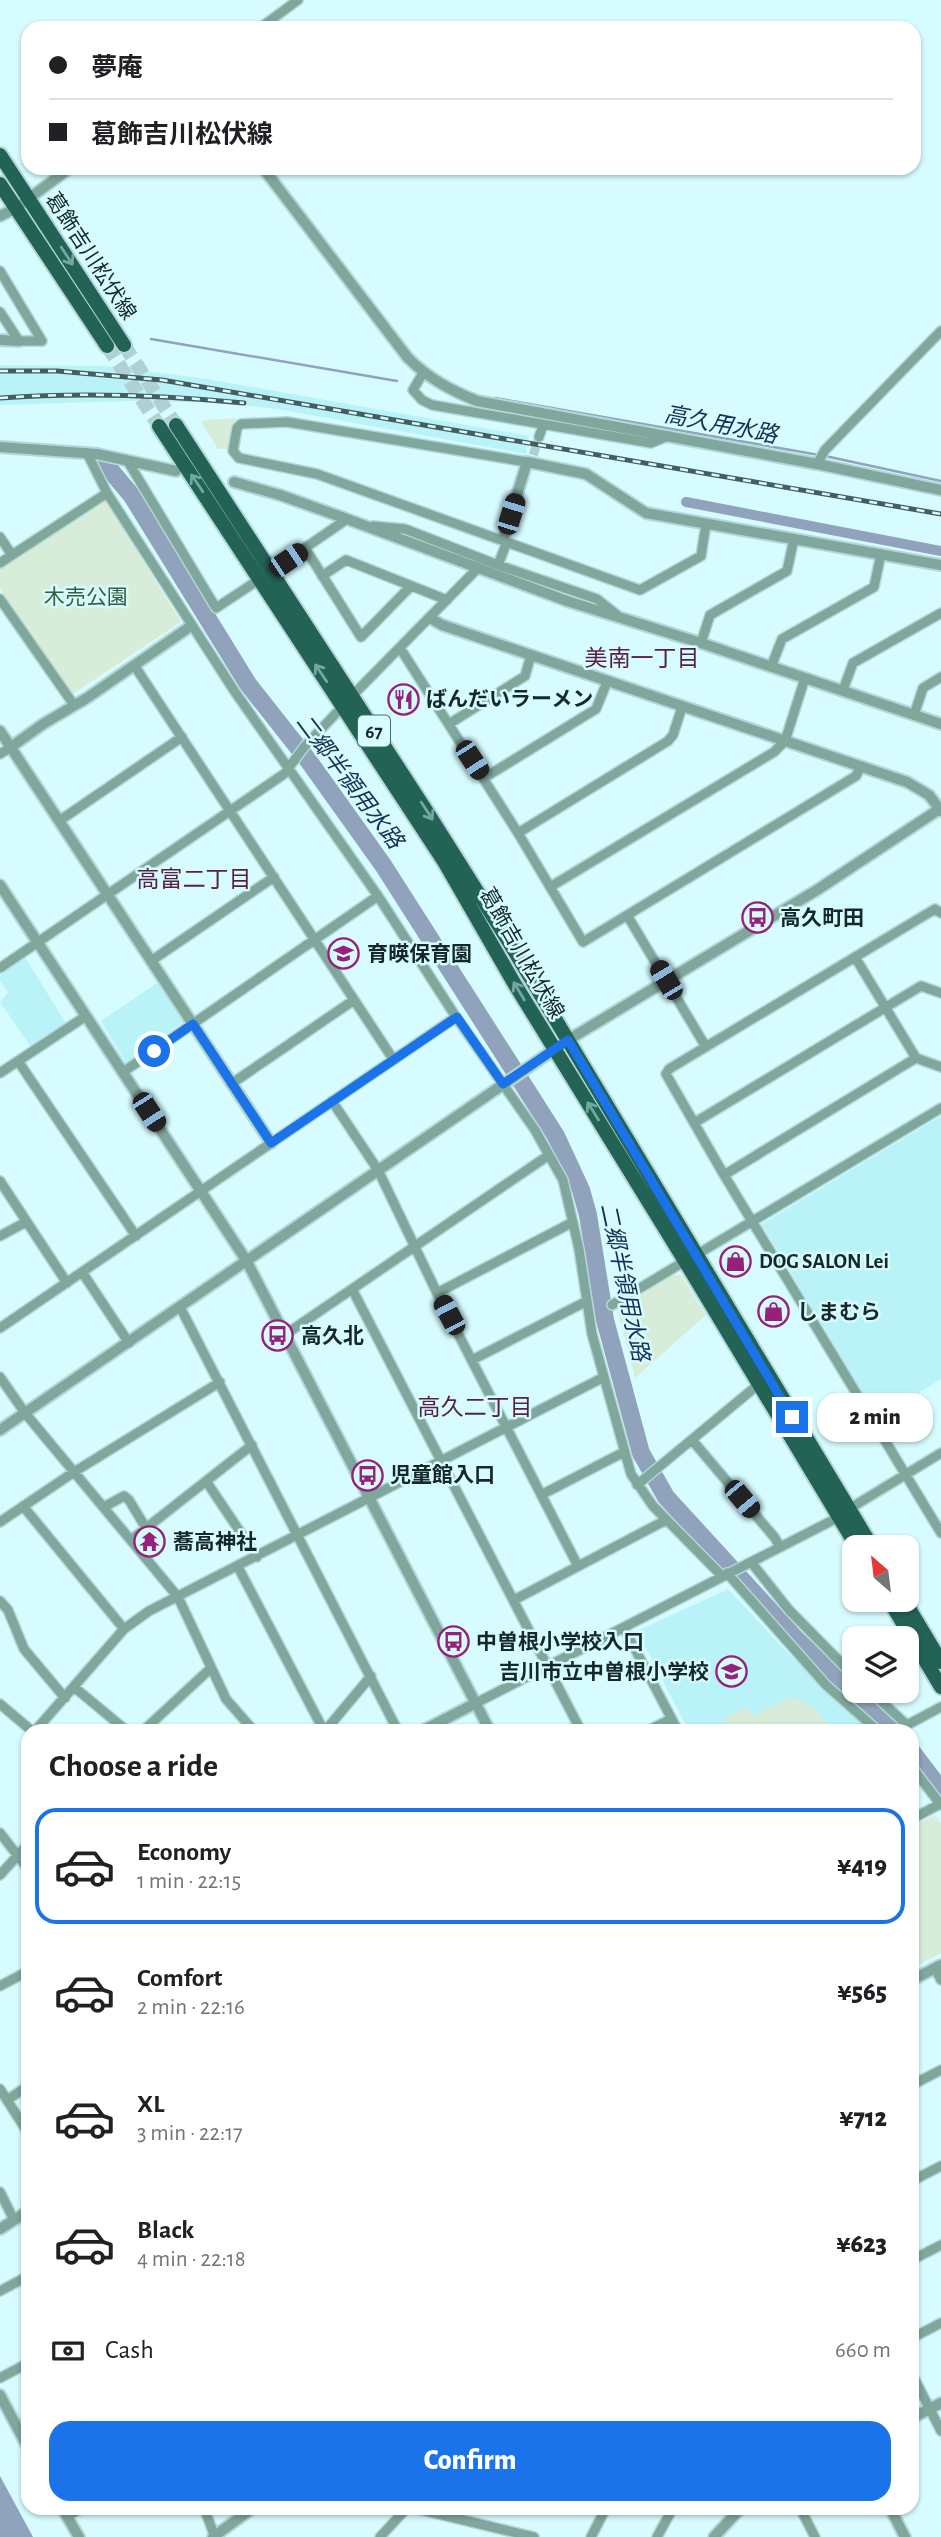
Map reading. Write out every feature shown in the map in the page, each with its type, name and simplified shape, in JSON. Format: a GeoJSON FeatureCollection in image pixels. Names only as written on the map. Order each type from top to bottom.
{"type":"FeatureCollection","features":[{"type":"Feature","properties":{"kind":"main road","name":"葛飾吉川松伏線"},"geometry":{"type":"LineString","coordinates":[[0,155],[124,345]]}},
{"type":"Feature","properties":{"kind":"main road","name":"葛飾吉川松伏線"},"geometry":{"type":"LineString","coordinates":[[0,184],[107,346]]}},
{"type":"Feature","properties":{"kind":"main road","name":"葛飾吉川松伏線"},"geometry":{"type":"LineString","coordinates":[[176,425],[265,575]]}},
{"type":"Feature","properties":{"kind":"main road","name":"葛飾吉川松伏線"},"geometry":{"type":"LineString","coordinates":[[159,426],[265,575],[347,701],[454,855],[568,1040],[759,1384],[844,1513],[862,1535]]}},
{"type":"Feature","properties":{"kind":"main road","name":"葛飾吉川松伏線"},"geometry":{"type":"LineString","coordinates":[[347,701],[554,1049],[691,1258],[844,1513],[852,1535]]}},
{"type":"Feature","properties":{"kind":"main road"},"geometry":{"type":"LineString","coordinates":[[896,1612],[941,1687]]}},
{"type":"Feature","properties":{"kind":"main road"},"geometry":{"type":"LineString","coordinates":[[911,1612],[941,1662]]}},
{"type":"Feature","properties":{"kind":"street"},"geometry":{"type":"LineString","coordinates":[[270,21],[298,0]]}},
{"type":"Feature","properties":{"kind":"street"},"geometry":{"type":"LineString","coordinates":[[0,216],[16,208],[61,175]]}},
{"type":"Feature","properties":{"kind":"street"},"geometry":{"type":"LineString","coordinates":[[268,175],[408,358],[424,373],[453,391],[477,401],[670,436],[820,457],[941,490]]}},
{"type":"Feature","properties":{"kind":"street"},"geometry":{"type":"LineString","coordinates":[[0,271],[42,341],[0,340]]}},
{"type":"Feature","properties":{"kind":"street"},"geometry":{"type":"LineString","coordinates":[[0,312],[19,341]]}},
{"type":"Feature","properties":{"kind":"street"},"geometry":{"type":"LineString","coordinates":[[820,457],[941,331]]}},
{"type":"Feature","properties":{"kind":"street"},"geometry":{"type":"LineString","coordinates":[[424,373],[413,390],[422,400],[432,405],[652,443],[670,436]]}},
{"type":"Feature","properties":{"kind":"street"},"geometry":{"type":"LineString","coordinates":[[706,524],[701,556],[640,590],[504,544],[317,474],[239,458],[233,451],[237,428],[245,422],[287,422],[527,462],[586,474],[646,513],[941,565]]}},
{"type":"Feature","properties":{"kind":"street"},"geometry":{"type":"LineString","coordinates":[[539,437],[542,425]]}},
{"type":"Feature","properties":{"kind":"street"},"geometry":{"type":"LineString","coordinates":[[0,447],[87,453],[176,471]]}},
{"type":"Feature","properties":{"kind":"street"},"geometry":{"type":"LineString","coordinates":[[87,453],[107,493],[191,626],[291,765],[457,1017],[505,1082],[563,1180],[592,1334],[624,1452],[637,1485],[666,1520],[725,1575],[826,1685],[870,1724]]}},
{"type":"Feature","properties":{"kind":"street"},"geometry":{"type":"LineString","coordinates":[[127,460],[216,608],[347,519]]}},
{"type":"Feature","properties":{"kind":"street"},"geometry":{"type":"LineString","coordinates":[[498,565],[527,462]]}},
{"type":"Feature","properties":{"kind":"street"},"geometry":{"type":"LineString","coordinates":[[234,482],[280,495],[624,620],[701,643],[941,724]]}},
{"type":"Feature","properties":{"kind":"street"},"geometry":{"type":"LineString","coordinates":[[0,563],[107,493]]}},
{"type":"Feature","properties":{"kind":"street"},"geometry":{"type":"LineString","coordinates":[[364,525],[405,529],[597,599],[624,620]]}},
{"type":"Feature","properties":{"kind":"street"},"geometry":{"type":"LineString","coordinates":[[0,537],[12,555]]}},
{"type":"Feature","properties":{"kind":"street"},"geometry":{"type":"LineString","coordinates":[[701,643],[710,615],[787,571],[793,539]]}},
{"type":"Feature","properties":{"kind":"street"},"geometry":{"type":"LineString","coordinates":[[304,548],[361,637],[411,586]]}},
{"type":"Feature","properties":{"kind":"street"},"geometry":{"type":"LineString","coordinates":[[771,667],[782,639],[874,587],[881,554]]}},
{"type":"Feature","properties":{"kind":"street"},"geometry":{"type":"LineString","coordinates":[[322,576],[346,560],[447,600]]}},
{"type":"Feature","properties":{"kind":"street"},"geometry":{"type":"LineString","coordinates":[[0,968],[284,774],[347,701],[478,568]]}},
{"type":"Feature","properties":{"kind":"street"},"geometry":{"type":"LineString","coordinates":[[0,599],[74,705]]}},
{"type":"Feature","properties":{"kind":"street"},"geometry":{"type":"LineString","coordinates":[[842,690],[853,663],[941,613]]}},
{"type":"Feature","properties":{"kind":"street"},"geometry":{"type":"LineString","coordinates":[[0,1430],[554,1049],[817,890],[941,809],[918,787],[442,625],[430,618]]}},
{"type":"Feature","properties":{"kind":"street"},"geometry":{"type":"LineString","coordinates":[[0,754],[191,626]]}},
{"type":"Feature","properties":{"kind":"street"},"geometry":{"type":"LineString","coordinates":[[400,648],[484,778],[583,942],[856,776],[861,766]]}},
{"type":"Feature","properties":{"kind":"street"},"geometry":{"type":"LineString","coordinates":[[449,724],[525,676],[531,655]]}},
{"type":"Feature","properties":{"kind":"street"},"geometry":{"type":"LineString","coordinates":[[134,665],[393,1059]]}},
{"type":"Feature","properties":{"kind":"street"},"geometry":{"type":"LineString","coordinates":[[914,715],[923,688],[941,677]]}},
{"type":"Feature","properties":{"kind":"street"},"geometry":{"type":"LineString","coordinates":[[550,887],[774,752],[785,741],[805,678]]}},
{"type":"Feature","properties":{"kind":"street"},"geometry":{"type":"LineString","coordinates":[[484,778],[596,709],[607,682]]}},
{"type":"Feature","properties":{"kind":"street"},"geometry":{"type":"LineString","coordinates":[[518,833],[668,741],[673,735],[682,707]]}},
{"type":"Feature","properties":{"kind":"street"},"geometry":{"type":"LineString","coordinates":[[0,731],[271,1143]]}},
{"type":"Feature","properties":{"kind":"street"},"geometry":{"type":"LineString","coordinates":[[59,821],[182,737]]}},
{"type":"Feature","properties":{"kind":"street"},"geometry":{"type":"LineString","coordinates":[[151,961],[274,877]]}},
{"type":"Feature","properties":{"kind":"street"},"geometry":{"type":"LineString","coordinates":[[0,885],[246,1260],[486,1724]]}},
{"type":"Feature","properties":{"kind":"street"},"geometry":{"type":"LineString","coordinates":[[123,1072],[378,896]]}},
{"type":"Feature","properties":{"kind":"street"},"geometry":{"type":"LineString","coordinates":[[941,913],[936,909],[669,1069],[666,1074],[941,1532]]}},
{"type":"Feature","properties":{"kind":"street"},"geometry":{"type":"LineString","coordinates":[[627,915],[706,1047]]}},
{"type":"Feature","properties":{"kind":"street"},"geometry":{"type":"LineString","coordinates":[[855,957],[916,1058],[941,1066]]}},
{"type":"Feature","properties":{"kind":"street"},"geometry":{"type":"LineString","coordinates":[[694,1123],[921,986],[941,993]]}},
{"type":"Feature","properties":{"kind":"street"},"geometry":{"type":"LineString","coordinates":[[231,1083],[354,1000]]}},
{"type":"Feature","properties":{"kind":"street"},"geometry":{"type":"LineString","coordinates":[[0,1073],[86,1016]]}},
{"type":"Feature","properties":{"kind":"street"},"geometry":{"type":"LineString","coordinates":[[0,1328],[457,1017]]}},
{"type":"Feature","properties":{"kind":"street"},"geometry":{"type":"LineString","coordinates":[[724,1174],[916,1058]]}},
{"type":"Feature","properties":{"kind":"street"},"geometry":{"type":"LineString","coordinates":[[19,1061],[136,1236]]}},
{"type":"Feature","properties":{"kind":"street"},"geometry":{"type":"LineString","coordinates":[[332,1101],[378,1170],[437,1293],[578,1566]]}},
{"type":"Feature","properties":{"kind":"street"},"geometry":{"type":"LineString","coordinates":[[612,1305],[941,1108]]}},
{"type":"Feature","properties":{"kind":"street"},"geometry":{"type":"LineString","coordinates":[[286,1334],[549,1155]]}},
{"type":"Feature","properties":{"kind":"street"},"geometry":{"type":"LineString","coordinates":[[0,1181],[67,1283]]}},
{"type":"Feature","properties":{"kind":"street"},"geometry":{"type":"LineString","coordinates":[[0,1236],[26,1222]]}},
{"type":"Feature","properties":{"kind":"street"},"geometry":{"type":"LineString","coordinates":[[437,1293],[573,1222]]}},
{"type":"Feature","properties":{"kind":"street"},"geometry":{"type":"LineString","coordinates":[[82,1272],[129,1343]]}},
{"type":"Feature","properties":{"kind":"street"},"geometry":{"type":"LineString","coordinates":[[352,1289],[577,1724]]}},
{"type":"Feature","properties":{"kind":"street"},"geometry":{"type":"LineString","coordinates":[[472,1360],[587,1301]]}},
{"type":"Feature","properties":{"kind":"street"},"geometry":{"type":"LineString","coordinates":[[180,1307],[395,1724]]}},
{"type":"Feature","properties":{"kind":"street"},"geometry":{"type":"LineString","coordinates":[[0,1377],[25,1413],[178,1597],[226,1699],[248,1724]]}},
{"type":"Feature","properties":{"kind":"street"},"geometry":{"type":"LineString","coordinates":[[41,1724],[124,1629],[149,1611],[604,1377]]}},
{"type":"Feature","properties":{"kind":"street"},"geometry":{"type":"LineString","coordinates":[[0,1522],[74,1472],[220,1382]]}},
{"type":"Feature","properties":{"kind":"street"},"geometry":{"type":"LineString","coordinates":[[637,1485],[759,1384]]}},
{"type":"Feature","properties":{"kind":"street"},"geometry":{"type":"LineString","coordinates":[[692,1440],[780,1547]]}},
{"type":"Feature","properties":{"kind":"street"},"geometry":{"type":"LineString","coordinates":[[131,1540],[252,1445]]}},
{"type":"Feature","properties":{"kind":"street"},"geometry":{"type":"LineString","coordinates":[[541,1495],[624,1452]]}},
{"type":"Feature","properties":{"kind":"street"},"geometry":{"type":"LineString","coordinates":[[435,1724],[844,1513],[941,1453]]}},
{"type":"Feature","properties":{"kind":"street"},"geometry":{"type":"LineString","coordinates":[[206,1481],[257,1557]]}},
{"type":"Feature","properties":{"kind":"street"},"geometry":{"type":"LineString","coordinates":[[104,1507],[124,1496],[146,1528]]}},
{"type":"Feature","properties":{"kind":"street"},"geometry":{"type":"LineString","coordinates":[[23,1506],[124,1629]]}},
{"type":"Feature","properties":{"kind":"street"},"geometry":{"type":"LineString","coordinates":[[514,1600],[666,1520]]}},
{"type":"Feature","properties":{"kind":"street"},"geometry":{"type":"LineString","coordinates":[[747,1564],[842,1664]]}},
{"type":"Feature","properties":{"kind":"street"},"geometry":{"type":"LineString","coordinates":[[239,1567],[320,1724]]}},
{"type":"Feature","properties":{"kind":"street"},"geometry":{"type":"LineString","coordinates":[[0,1601],[8,1610],[23,1649],[65,1698]]}},
{"type":"Feature","properties":{"kind":"street"},"geometry":{"type":"LineString","coordinates":[[624,1628],[674,1724]]}},
{"type":"Feature","properties":{"kind":"street"},"geometry":{"type":"LineString","coordinates":[[151,1724],[211,1668]]}},
{"type":"Feature","properties":{"kind":"street"},"geometry":{"type":"LineString","coordinates":[[330,1724],[371,1676]]}},
{"type":"Feature","properties":{"kind":"street"},"geometry":{"type":"LineString","coordinates":[[74,1687],[119,1724]]}},
{"type":"Feature","properties":{"kind":"street"},"geometry":{"type":"LineString","coordinates":[[883,1703],[906,1724]]}},
{"type":"Feature","properties":{"kind":"street"},"geometry":{"type":"LineString","coordinates":[[0,1704],[25,1724]]}},
{"type":"Feature","properties":{"kind":"street"},"geometry":{"type":"LineString","coordinates":[[909,1724],[941,1707]]}},
{"type":"Feature","properties":{"kind":"street"},"geometry":{"type":"LineString","coordinates":[[661,1724],[671,1719]]}},
{"type":"Feature","properties":{"kind":"street"},"geometry":{"type":"LineString","coordinates":[[919,1776],[941,1805],[919,1816]]}},
{"type":"Feature","properties":{"kind":"street"},"geometry":{"type":"LineString","coordinates":[[0,1833],[21,1860]]}},
{"type":"Feature","properties":{"kind":"street"},"geometry":{"type":"LineString","coordinates":[[0,1875],[21,1852]]}},
{"type":"Feature","properties":{"kind":"street"},"geometry":{"type":"LineString","coordinates":[[919,1976],[938,1966],[941,1980]]}},
{"type":"Feature","properties":{"kind":"street"},"geometry":{"type":"LineString","coordinates":[[0,1986],[21,1975]]}},
{"type":"Feature","properties":{"kind":"street"},"geometry":{"type":"LineString","coordinates":[[919,2081],[941,2070]]}},
{"type":"Feature","properties":{"kind":"street"},"geometry":{"type":"LineString","coordinates":[[0,2089],[21,2122]]}},
{"type":"Feature","properties":{"kind":"street"},"geometry":{"type":"LineString","coordinates":[[7,2099],[21,2090]]}},
{"type":"Feature","properties":{"kind":"street"},"geometry":{"type":"LineString","coordinates":[[919,2177],[941,2166]]}},
{"type":"Feature","properties":{"kind":"street"},"geometry":{"type":"LineString","coordinates":[[0,2192],[14,2220]]}},
{"type":"Feature","properties":{"kind":"street"},"geometry":{"type":"LineString","coordinates":[[0,2228],[21,2216]]}},
{"type":"Feature","properties":{"kind":"street"},"geometry":{"type":"LineString","coordinates":[[919,2256],[941,2245]]}},
{"type":"Feature","properties":{"kind":"street"},"geometry":{"type":"LineString","coordinates":[[0,2291],[21,2280]]}},
{"type":"Feature","properties":{"kind":"street"},"geometry":{"type":"LineString","coordinates":[[919,2335],[941,2323]]}},
{"type":"Feature","properties":{"kind":"street"},"geometry":{"type":"LineString","coordinates":[[0,2378],[21,2367]]}},
{"type":"Feature","properties":{"kind":"street"},"geometry":{"type":"LineString","coordinates":[[919,2388],[941,2431]]}},
{"type":"Feature","properties":{"kind":"street"},"geometry":{"type":"LineString","coordinates":[[0,2395],[21,2435]]}},
{"type":"Feature","properties":{"kind":"street"},"geometry":{"type":"LineString","coordinates":[[919,2414],[941,2403]]}},
{"type":"Feature","properties":{"kind":"street"},"geometry":{"type":"LineString","coordinates":[[66,2515],[79,2537]]}},
{"type":"Feature","properties":{"kind":"street"},"geometry":{"type":"LineString","coordinates":[[206,2515],[214,2537],[244,2515]]}},
{"type":"Feature","properties":{"kind":"street"},"geometry":{"type":"LineString","coordinates":[[380,2537],[400,2515]]}},
{"type":"Feature","properties":{"kind":"street"},"geometry":{"type":"LineString","coordinates":[[442,2515],[534,2537]]}},
{"type":"Feature","properties":{"kind":"street"},"geometry":{"type":"LineString","coordinates":[[591,2537],[602,2515]]}},
{"type":"Feature","properties":{"kind":"street"},"geometry":{"type":"LineString","coordinates":[[657,2537],[669,2515]]}},
{"type":"Feature","properties":{"kind":"street"},"geometry":{"type":"LineString","coordinates":[[713,2537],[734,2515]]}},
{"type":"Feature","properties":{"kind":"street"},"geometry":{"type":"LineString","coordinates":[[804,2515],[815,2537]]}},
{"type":"Feature","properties":{"kind":"street"},"geometry":{"type":"LineString","coordinates":[[894,2515],[905,2537]]}},
{"type":"Feature","properties":{"kind":"shaded area"},"geometry":{"type":"Polygon","coordinates":[[[0,365],[106,366],[207,379],[529,436],[526,454],[283,410],[228,403],[131,401],[0,405],[0,365]]]}},
{"type":"Feature","properties":{"kind":"shaded area"},"geometry":{"type":"Polygon","coordinates":[[[25,957],[67,1025],[31,1047],[0,1002],[8,993],[0,981],[0,976],[25,957]]]}},
{"type":"Feature","properties":{"kind":"shaded area"},"geometry":{"type":"Polygon","coordinates":[[[157,983],[183,1022],[126,1063],[101,1021],[157,983]]]}},
{"type":"Feature","properties":{"kind":"shaded area"},"geometry":{"type":"Polygon","coordinates":[[[941,1116],[941,1379],[878,1418],[764,1228],[757,1227],[941,1116]]]}},
{"type":"Feature","properties":{"kind":"shaded area","name":"吉川市立中曽根小学校"},"geometry":{"type":"Polygon","coordinates":[[[728,1589],[789,1654],[863,1724],[685,1724],[637,1631],[728,1589]]]}},
{"type":"Feature","properties":{"kind":"shaded area"},"geometry":{"type":"Polygon","coordinates":[[[0,2476],[33,2537],[0,2537],[0,2476]]]}},
{"type":"Feature","properties":{"kind":"green space"},"geometry":{"type":"Polygon","coordinates":[[[236,418],[228,449],[218,449],[201,422],[236,418]]]}},
{"type":"Feature","properties":{"kind":"green space","name":"木売公園"},"geometry":{"type":"Polygon","coordinates":[[[106,501],[181,622],[71,695],[0,589],[0,569],[106,501]]]}},
{"type":"Feature","properties":{"kind":"green space"},"geometry":{"type":"Polygon","coordinates":[[[673,1275],[681,1275],[706,1315],[635,1378],[617,1308],[673,1275]]]}},
{"type":"Feature","properties":{"kind":"green space"},"geometry":{"type":"Polygon","coordinates":[[[790,1697],[814,1709],[827,1724],[727,1724],[724,1718],[748,1707],[753,1716],[790,1697]]]}},
{"type":"Feature","properties":{"kind":"green space"},"geometry":{"type":"Polygon","coordinates":[[[935,1815],[941,1823],[941,1953],[919,1964],[919,1823],[935,1815]]]}},
{"type":"Feature","properties":{"kind":"waterway","name":"高久用水路"},"geometry":{"type":"LineString","coordinates":[[151,339],[397,381]]}},
{"type":"Feature","properties":{"kind":"waterway","name":"高久用水路"},"geometry":{"type":"LineString","coordinates":[[495,398],[819,455]]}},
{"type":"Feature","properties":{"kind":"waterway","name":"高久用水路"},"geometry":{"type":"LineString","coordinates":[[825,456],[941,481]]}},
{"type":"Feature","properties":{"kind":"waterway","name":"二郷半領用水路"},"geometry":{"type":"LineString","coordinates":[[106,465],[132,496],[248,684],[308,760],[383,865],[556,1136],[581,1190],[588,1215],[605,1320],[641,1453],[666,1497],[795,1638],[885,1724]]}},
{"type":"Feature","properties":{"kind":"waterway"},"geometry":{"type":"LineString","coordinates":[[686,502],[941,551]]}},
{"type":"Feature","properties":{"kind":"waterway","name":"二郷半領用水路"},"geometry":{"type":"LineString","coordinates":[[919,1761],[941,1790]]}},
{"type":"Feature","properties":{"kind":"tunnel"},"geometry":{"type":"LineString","coordinates":[[124,345],[176,425]]}},
{"type":"Feature","properties":{"kind":"tunnel"},"geometry":{"type":"LineString","coordinates":[[107,346],[159,426]]}},
{"type":"Feature","properties":{"kind":"tunnel"},"geometry":{"type":"LineString","coordinates":[[529,468],[539,437]]}},
{"type":"Feature","properties":{"kind":"railway"},"geometry":{"type":"LineString","coordinates":[[0,371],[57,371],[162,380],[941,514]]}},
{"type":"Feature","properties":{"kind":"railway"},"geometry":{"type":"LineString","coordinates":[[0,398],[122,395],[244,403]]}},
{"type":"Feature","properties":{"kind":"place","name":"ばんだいラーメン"},"geometry":{"type":"Point","coordinates":[403,699]}},
{"type":"Feature","properties":{"kind":"place","name":"高久町田"},"geometry":{"type":"Point","coordinates":[757,918]}},
{"type":"Feature","properties":{"kind":"place","name":"育暎保育園"},"geometry":{"type":"Point","coordinates":[344,954]}},
{"type":"Feature","properties":{"kind":"place","name":"DOG SALON Lei"},"geometry":{"type":"Point","coordinates":[736,1261]}},
{"type":"Feature","properties":{"kind":"place","name":"しまむら"},"geometry":{"type":"Point","coordinates":[774,1312]}},
{"type":"Feature","properties":{"kind":"place","name":"高久北"},"geometry":{"type":"Point","coordinates":[278,1336]}},
{"type":"Feature","properties":{"kind":"place","name":"児童館入口"},"geometry":{"type":"Point","coordinates":[367,1475]}},
{"type":"Feature","properties":{"kind":"place","name":"蕎高神社"},"geometry":{"type":"Point","coordinates":[150,1542]}},
{"type":"Feature","properties":{"kind":"place","name":"中曽根小学校入口"},"geometry":{"type":"Point","coordinates":[453,1642]}},
{"type":"Feature","properties":{"kind":"place","name":"吉川市立中曽根小学校"},"geometry":{"type":"Point","coordinates":[732,1672]}},
{"type":"Feature","properties":{"kind":"district","name":"美南一丁目"},"geometry":{"type":"Point","coordinates":[642,658]}},
{"type":"Feature","properties":{"kind":"district","name":"高富二丁目"},"geometry":{"type":"Point","coordinates":[194,879]}},
{"type":"Feature","properties":{"kind":"district","name":"高久二丁目"},"geometry":{"type":"Point","coordinates":[475,1407]}},
{"type":"Feature","properties":{"kind":"route"},"geometry":{"type":"LineString","coordinates":[[154,1051],[193,1024],[271,1143],[457,1017],[503,1084],[568,1040],[792,1417]]}}]}
